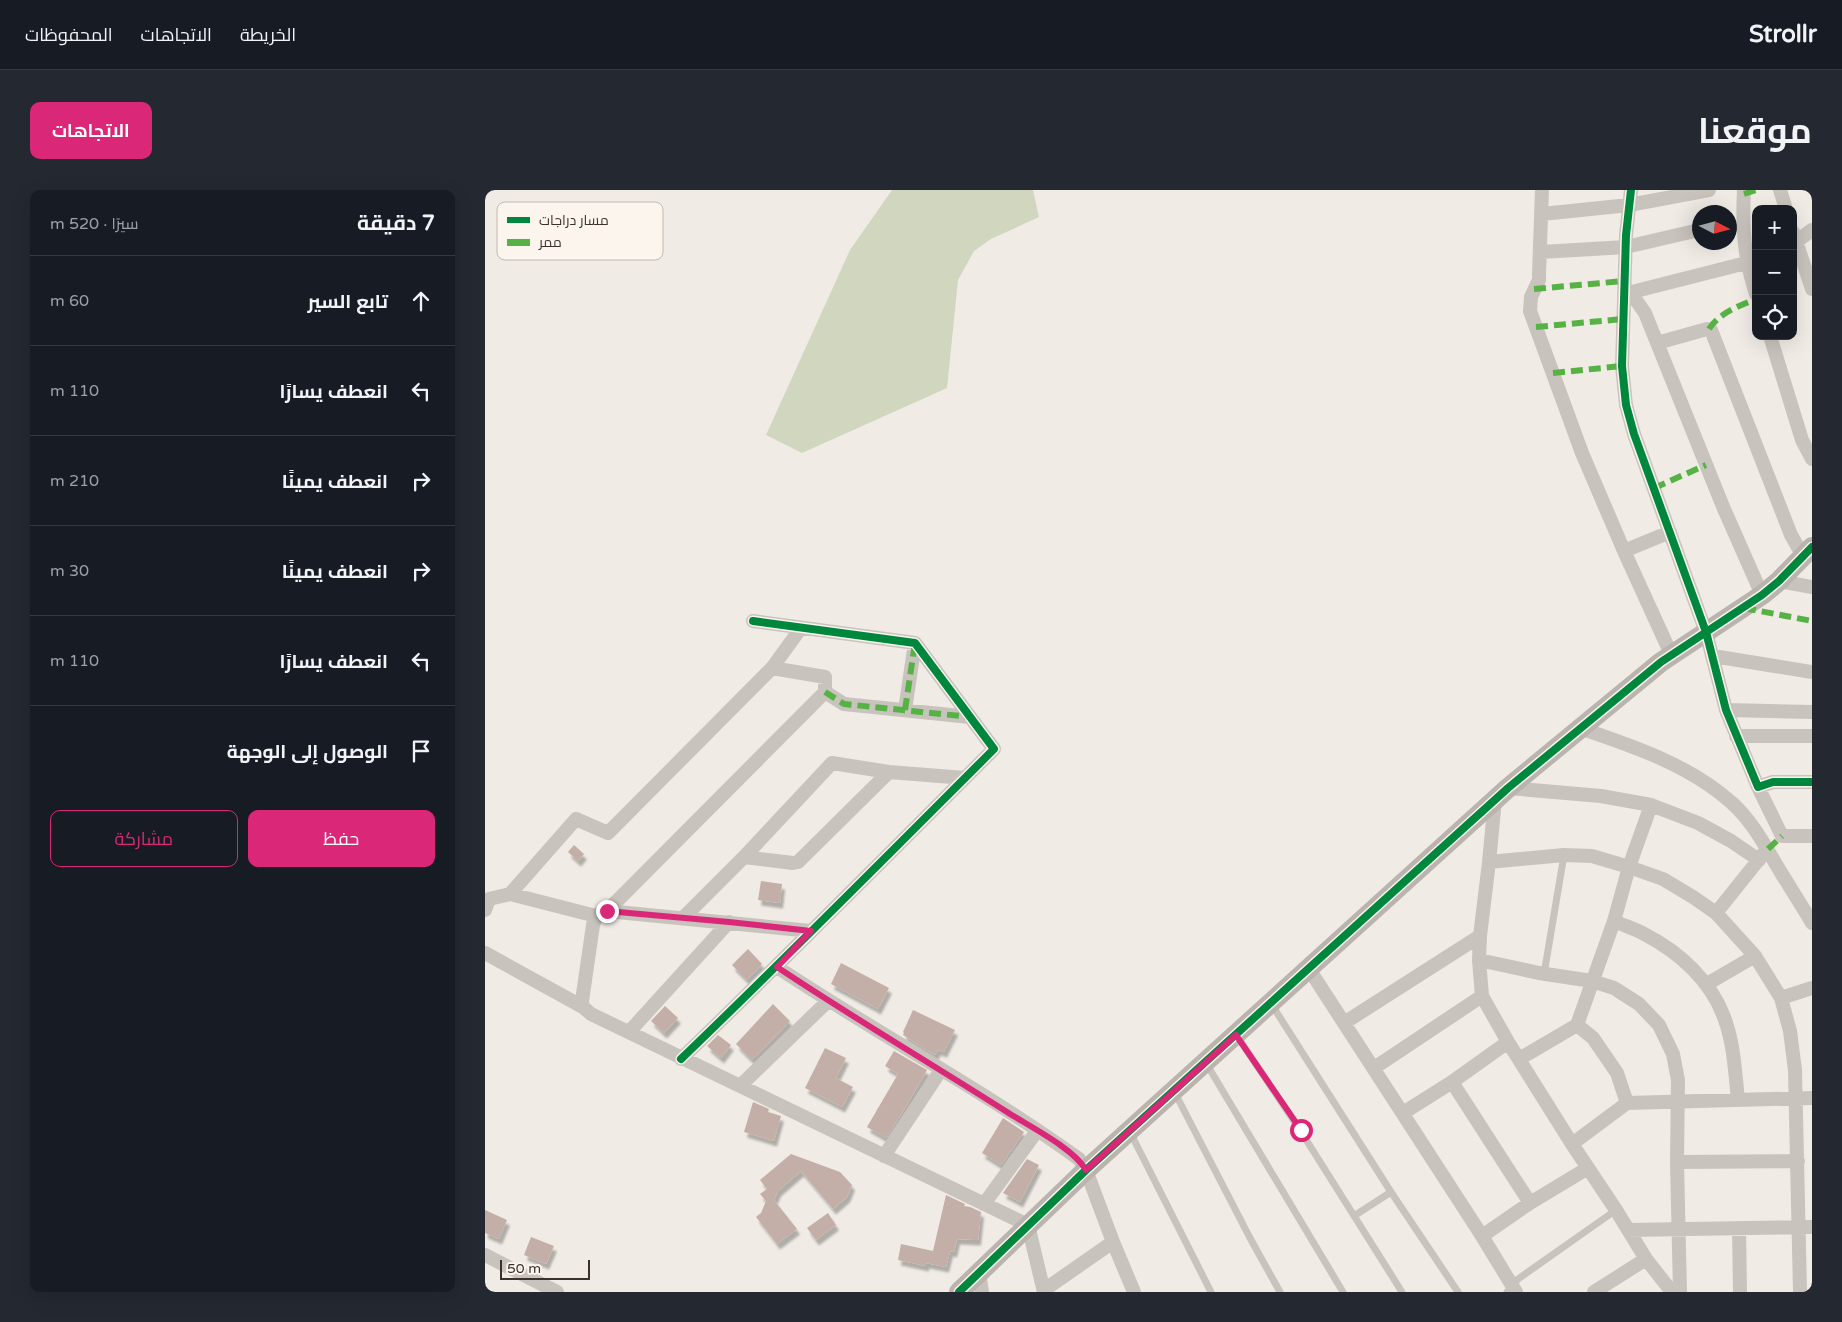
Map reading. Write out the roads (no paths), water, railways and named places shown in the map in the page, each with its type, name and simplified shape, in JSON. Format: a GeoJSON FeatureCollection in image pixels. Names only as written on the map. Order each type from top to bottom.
{"type":"FeatureCollection","features":[{"type":"Feature","properties":{"kind":"street"},"geometry":{"type":"LineString","coordinates":[[1542,190],[1539,280],[1531,297],[1530,311],[1582,454],[1671,654]]}},
{"type":"Feature","properties":{"kind":"street"},"geometry":{"type":"LineString","coordinates":[[1631,190],[1625,247],[1627,294],[1622,366],[1626,405],[1634,434],[1706,632],[1726,710],[1758,787],[1782,836],[1812,836]]}},
{"type":"Feature","properties":{"kind":"street"},"geometry":{"type":"LineString","coordinates":[[1542,214],[1629,205],[1709,190]]}},
{"type":"Feature","properties":{"kind":"street"},"geometry":{"type":"LineString","coordinates":[[1737,218],[1744,190]]}},
{"type":"Feature","properties":{"kind":"street"},"geometry":{"type":"LineString","coordinates":[[1780,190],[1785,205]]}},
{"type":"Feature","properties":{"kind":"street"},"geometry":{"type":"LineString","coordinates":[[1627,294],[1751,261],[1737,225]]}},
{"type":"Feature","properties":{"kind":"street"},"geometry":{"type":"LineString","coordinates":[[1797,238],[1812,230]]}},
{"type":"Feature","properties":{"kind":"street"},"geometry":{"type":"LineString","coordinates":[[1541,252],[1625,247],[1692,232]]}},
{"type":"Feature","properties":{"kind":"street"},"geometry":{"type":"LineString","coordinates":[[1797,247],[1812,289]]}},
{"type":"Feature","properties":{"kind":"street"},"geometry":{"type":"LineString","coordinates":[[1627,294],[1645,313],[1724,509],[1762,595]]}},
{"type":"Feature","properties":{"kind":"street"},"geometry":{"type":"LineString","coordinates":[[959,1292],[1086,1170],[1502,794],[1671,654],[1762,595],[1779,581],[1808,551],[1788,526],[1711,330],[1707,329],[1657,343]]}},
{"type":"Feature","properties":{"kind":"street"},"geometry":{"type":"LineString","coordinates":[[1771,340],[1802,440],[1812,459]]}},
{"type":"Feature","properties":{"kind":"street"},"geometry":{"type":"LineString","coordinates":[[1624,551],[1671,532]]}},
{"type":"Feature","properties":{"kind":"street"},"geometry":{"type":"LineString","coordinates":[[1779,581],[1812,587]]}},
{"type":"Feature","properties":{"kind":"street"},"geometry":{"type":"LineString","coordinates":[[681,1058],[777,967],[994,749],[915,643],[753,621]]}},
{"type":"Feature","properties":{"kind":"street"},"geometry":{"type":"LineString","coordinates":[[511,894],[577,819],[608,833],[772,668],[801,628]]}},
{"type":"Feature","properties":{"kind":"street"},"geometry":{"type":"LineString","coordinates":[[905,710],[915,643]]}},
{"type":"Feature","properties":{"kind":"street"},"geometry":{"type":"LineString","coordinates":[[1713,656],[1812,672]]}},
{"type":"Feature","properties":{"kind":"street"},"geometry":{"type":"LineString","coordinates":[[583,1007],[582,1001],[593,925],[825,692],[825,677],[772,668]]}},
{"type":"Feature","properties":{"kind":"street"},"geometry":{"type":"LineString","coordinates":[[825,692],[844,704],[970,717]]}},
{"type":"Feature","properties":{"kind":"street"},"geometry":{"type":"LineString","coordinates":[[1726,710],[1812,712]]}},
{"type":"Feature","properties":{"kind":"street"},"geometry":{"type":"LineString","coordinates":[[1580,728],[1638,748],[1678,767],[1705,783],[1732,803],[1751,823],[1763,854],[1812,923]]}},
{"type":"Feature","properties":{"kind":"street"},"geometry":{"type":"LineString","coordinates":[[1736,736],[1812,736]]}},
{"type":"Feature","properties":{"kind":"street"},"geometry":{"type":"LineString","coordinates":[[683,918],[744,857],[832,763],[889,772],[965,778]]}},
{"type":"Feature","properties":{"kind":"street"},"geometry":{"type":"LineString","coordinates":[[744,857],[798,862],[889,772]]}},
{"type":"Feature","properties":{"kind":"street"},"geometry":{"type":"LineString","coordinates":[[1758,787],[1773,782],[1812,782]]}},
{"type":"Feature","properties":{"kind":"street"},"geometry":{"type":"LineString","coordinates":[[1502,794],[1601,796],[1651,805],[1698,823],[1731,841],[1763,854]]}},
{"type":"Feature","properties":{"kind":"street"},"geometry":{"type":"LineString","coordinates":[[1502,794],[1489,862],[1480,936],[1479,960],[1482,996],[1571,1144],[1616,1210],[1646,1259],[1672,1292]]}},
{"type":"Feature","properties":{"kind":"street"},"geometry":{"type":"LineString","coordinates":[[1519,1058],[1577,1025],[1614,921],[1629,867],[1651,805]]}},
{"type":"Feature","properties":{"kind":"street"},"geometry":{"type":"LineString","coordinates":[[1717,913],[1763,854]]}},
{"type":"Feature","properties":{"kind":"street"},"geometry":{"type":"LineString","coordinates":[[1489,862],[1564,855],[1592,856],[1663,879],[1717,913],[1755,956],[1781,998],[1790,1031],[1795,1070],[1798,1161],[1806,1227],[1801,1292]]}},
{"type":"Feature","properties":{"kind":"street"},"geometry":{"type":"LineString","coordinates":[[485,910],[489,899],[511,894],[602,914],[683,918],[811,931]]}},
{"type":"Feature","properties":{"kind":"street"},"geometry":{"type":"LineString","coordinates":[[1614,921],[1646,934],[1679,957],[1707,984],[1724,1017],[1733,1054],[1738,1100]]}},
{"type":"Feature","properties":{"kind":"street"},"geometry":{"type":"LineString","coordinates":[[629,1032],[729,922]]}},
{"type":"Feature","properties":{"kind":"street"},"geometry":{"type":"LineString","coordinates":[[1344,1023],[1480,936]]}},
{"type":"Feature","properties":{"kind":"street"},"geometry":{"type":"LineString","coordinates":[[485,953],[583,1007],[591,1014],[1028,1225]]}},
{"type":"Feature","properties":{"kind":"street"},"geometry":{"type":"LineString","coordinates":[[1707,984],[1755,956]]}},
{"type":"Feature","properties":{"kind":"street"},"geometry":{"type":"LineString","coordinates":[[1479,960],[1614,988],[1639,1004],[1659,1025],[1673,1054],[1678,1080],[1677,1162],[1680,1292]]}},
{"type":"Feature","properties":{"kind":"street"},"geometry":{"type":"LineString","coordinates":[[777,967],[828,1001],[1037,1131],[1079,1160],[1086,1170],[1133,1292]]}},
{"type":"Feature","properties":{"kind":"street"},"geometry":{"type":"LineString","coordinates":[[1309,969],[1482,1236],[1511,1290]]}},
{"type":"Feature","properties":{"kind":"street"},"geometry":{"type":"LineString","coordinates":[[1781,998],[1812,988]]}},
{"type":"Feature","properties":{"kind":"street"},"geometry":{"type":"LineString","coordinates":[[1374,1068],[1482,996]]}},
{"type":"Feature","properties":{"kind":"street"},"geometry":{"type":"LineString","coordinates":[[740,1086],[828,1001]]}},
{"type":"Feature","properties":{"kind":"street"},"geometry":{"type":"LineString","coordinates":[[1577,1025],[1593,1038],[1617,1072],[1627,1103]]}},
{"type":"Feature","properties":{"kind":"street"},"geometry":{"type":"LineString","coordinates":[[1403,1113],[1452,1082],[1508,1042]]}},
{"type":"Feature","properties":{"kind":"street"},"geometry":{"type":"LineString","coordinates":[[884,1156],[941,1070]]}},
{"type":"Feature","properties":{"kind":"street"},"geometry":{"type":"LineString","coordinates":[[1452,1082],[1530,1203]]}},
{"type":"Feature","properties":{"kind":"street"},"geometry":{"type":"LineString","coordinates":[[1571,1144],[1627,1103],[1679,1100],[1812,1098]]}},
{"type":"Feature","properties":{"kind":"street"},"geometry":{"type":"LineString","coordinates":[[984,1204],[1037,1131]]}},
{"type":"Feature","properties":{"kind":"street"},"geometry":{"type":"LineString","coordinates":[[1677,1162],[1798,1161]]}},
{"type":"Feature","properties":{"kind":"street"},"geometry":{"type":"LineString","coordinates":[[1482,1236],[1530,1203],[1588,1168]]}},
{"type":"Feature","properties":{"kind":"street"},"geometry":{"type":"LineString","coordinates":[[1028,1225],[1044,1291],[1113,1242]]}},
{"type":"Feature","properties":{"kind":"street"},"geometry":{"type":"LineString","coordinates":[[1627,1230],[1806,1227]]}},
{"type":"Feature","properties":{"kind":"street"},"geometry":{"type":"LineString","coordinates":[[1739,1228],[1740,1292]]}},
{"type":"Feature","properties":{"kind":"street"},"geometry":{"type":"LineString","coordinates":[[486,1257],[550,1291]]}},
{"type":"Feature","properties":{"kind":"street"},"geometry":{"type":"LineString","coordinates":[[1594,1292],[1646,1259]]}},
{"type":"Feature","properties":{"kind":"street"},"geometry":{"type":"LineString","coordinates":[[979,1272],[983,1292]]}},
{"type":"Feature","properties":{"kind":"lane"},"geometry":{"type":"LineString","coordinates":[[1544,974],[1564,855]]}},
{"type":"Feature","properties":{"kind":"lane"},"geometry":{"type":"LineString","coordinates":[[1271,1003],[1391,1192],[1458,1292]]}},
{"type":"Feature","properties":{"kind":"lane"},"geometry":{"type":"LineString","coordinates":[[1236,1035],[1301,1130],[1401,1292]]}},
{"type":"Feature","properties":{"kind":"lane"},"geometry":{"type":"LineString","coordinates":[[1205,1062],[1343,1292]]}},
{"type":"Feature","properties":{"kind":"lane"},"geometry":{"type":"LineString","coordinates":[[1174,1091],[1280,1292]]}},
{"type":"Feature","properties":{"kind":"lane"},"geometry":{"type":"LineString","coordinates":[[1129,1131],[1211,1292]]}},
{"type":"Feature","properties":{"kind":"lane"},"geometry":{"type":"LineString","coordinates":[[1354,1216],[1391,1192]]}},
{"type":"Feature","properties":{"kind":"lane"},"geometry":{"type":"LineString","coordinates":[[1511,1290],[1616,1210]]}}]}
